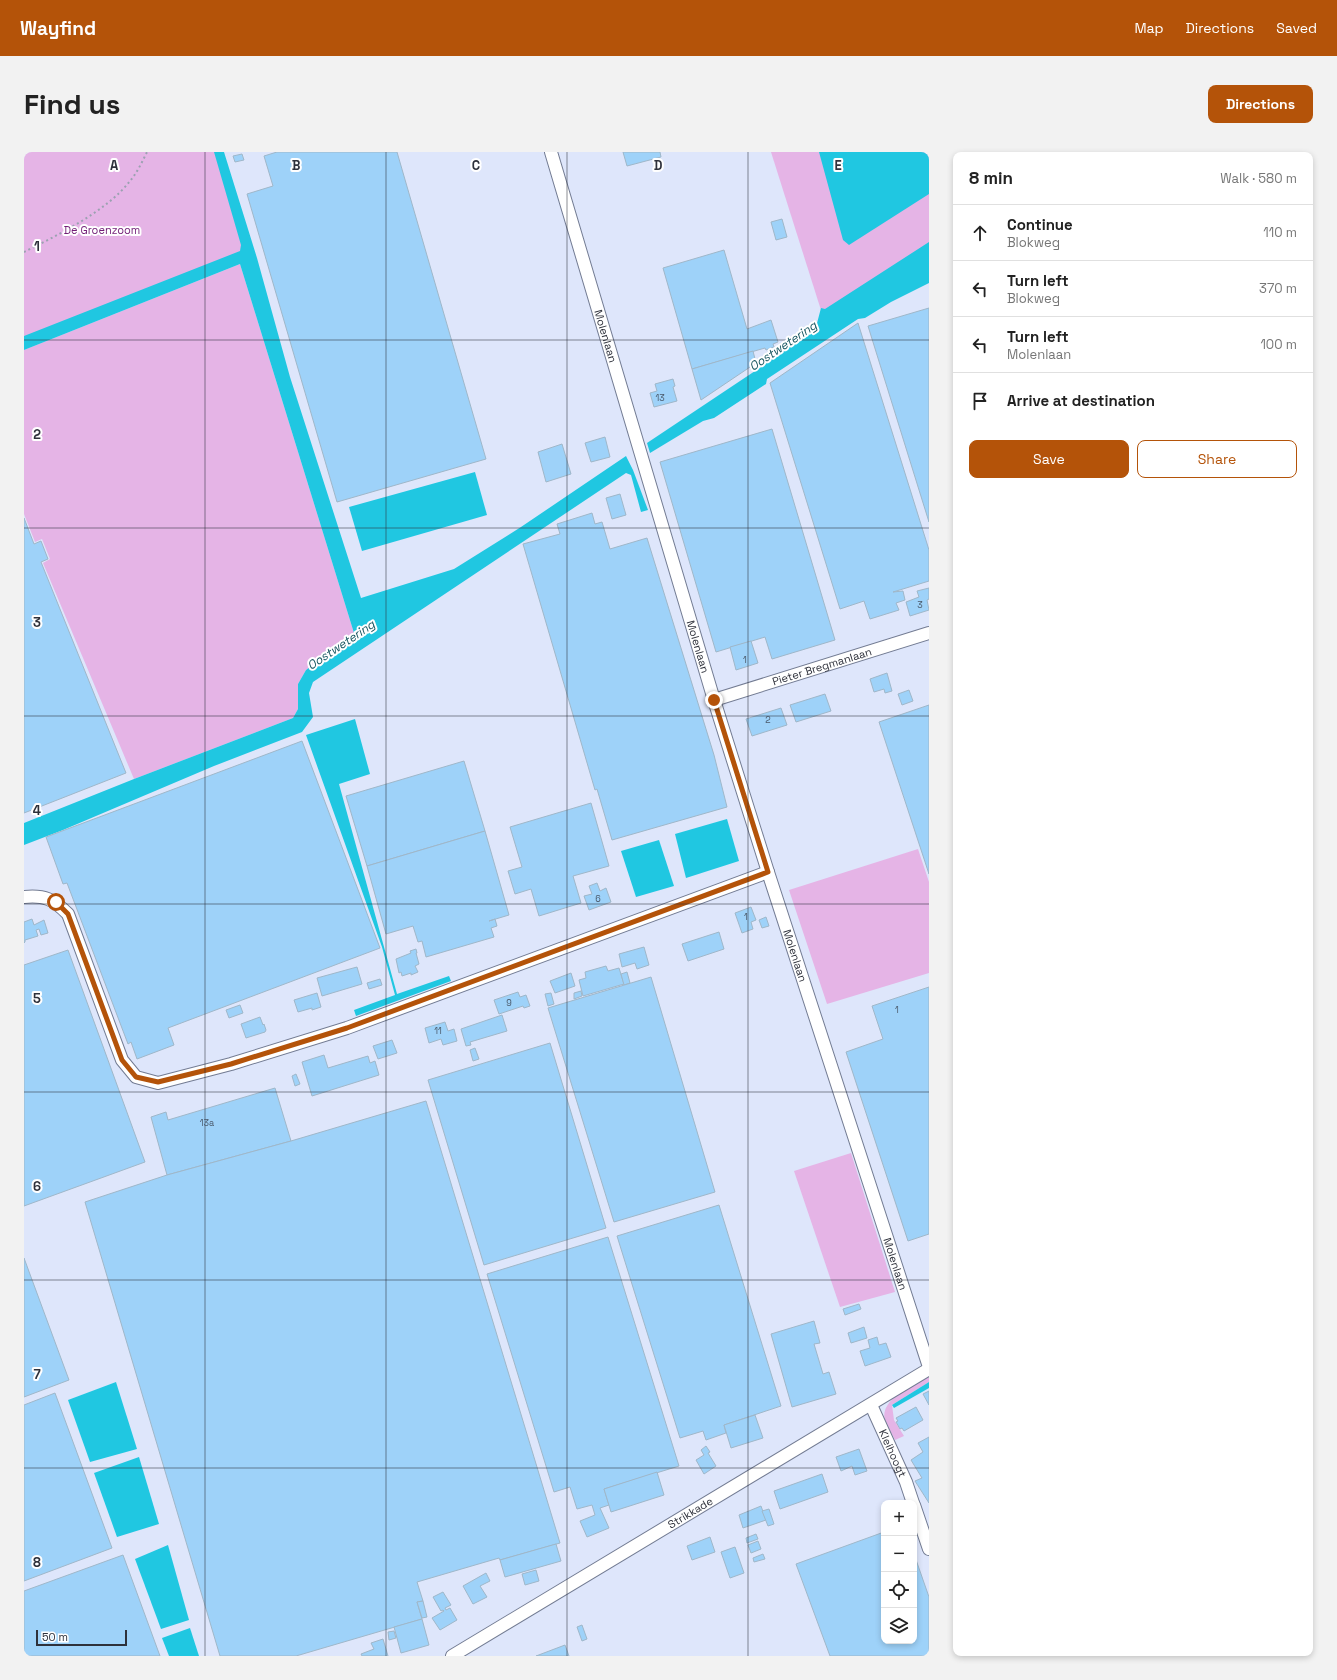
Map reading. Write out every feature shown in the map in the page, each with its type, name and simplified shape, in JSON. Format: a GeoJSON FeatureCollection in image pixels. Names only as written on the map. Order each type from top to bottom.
{"type":"FeatureCollection","features":[{"type":"Feature","properties":{"kind":"street","name":"Molenlaan"},"geometry":{"type":"LineString","coordinates":[[550,152],[714,700],[768,872],[929,1368]]}},
{"type":"Feature","properties":{"kind":"street","name":"Pieter Bregmanlaan"},"geometry":{"type":"LineString","coordinates":[[714,700],[929,632]]}},
{"type":"Feature","properties":{"kind":"street"},"geometry":{"type":"LineString","coordinates":[[24,897],[37,896],[56,902],[68,914],[122,1060],[136,1077],[158,1082],[231,1064],[347,1028],[768,872]]}},
{"type":"Feature","properties":{"kind":"street","name":"Strikkade"},"geometry":{"type":"LineString","coordinates":[[452,1656],[871,1405],[929,1368]]}},
{"type":"Feature","properties":{"kind":"street","name":"Kleihoogt"},"geometry":{"type":"LineString","coordinates":[[871,1405],[906,1482],[913,1500]]}},
{"type":"Feature","properties":{"kind":"street","name":"Kleihoogt"},"geometry":{"type":"LineString","coordinates":[[917,1513],[929,1549]]}},
{"type":"Feature","properties":{"kind":"path"},"geometry":{"type":"LineString","coordinates":[[24,252],[52,238],[97,210],[118,194],[130,181],[147,152]]}},
{"type":"Feature","properties":{"kind":"green space","name":"De Groenzoom"},"geometry":{"type":"Polygon","coordinates":[[[24,152],[219,152],[250,254],[24,346],[24,152]]]}},
{"type":"Feature","properties":{"kind":"green space"},"geometry":{"type":"Polygon","coordinates":[[[771,152],[929,152],[929,256],[826,326],[771,152]]]}},
{"type":"Feature","properties":{"kind":"green space"},"geometry":{"type":"Polygon","coordinates":[[[240,264],[354,633],[306,670],[298,684],[298,709],[293,718],[134,779],[43,563],[50,559],[42,539],[35,542],[24,514],[24,350],[240,264]]]}},
{"type":"Feature","properties":{"kind":"green space"},"geometry":{"type":"Polygon","coordinates":[[[918,849],[929,882],[929,973],[827,1004],[789,890],[918,849]]]}},
{"type":"Feature","properties":{"kind":"green space"},"geometry":{"type":"Polygon","coordinates":[[[851,1153],[895,1292],[840,1307],[794,1171],[851,1153]]]}},
{"type":"Feature","properties":{"kind":"green space"},"geometry":{"type":"Polygon","coordinates":[[[929,1376],[929,1382],[892,1405],[894,1420],[904,1436],[895,1440],[885,1420],[887,1405],[907,1388],[929,1376]]]}},
{"type":"Feature","properties":{"kind":"water","name":"Oostwetering"},"geometry":{"type":"Polygon","coordinates":[[[214,152],[224,152],[257,258],[290,377],[361,598],[454,569],[521,527],[626,456],[633,470],[648,510],[641,512],[631,475],[626,473],[313,682],[309,693],[313,717],[302,732],[214,766],[24,845],[24,823],[293,718],[298,709],[298,684],[306,670],[354,633],[240,264],[24,350],[24,336],[240,251],[241,245],[214,152]]]}},
{"type":"Feature","properties":{"kind":"water"},"geometry":{"type":"Polygon","coordinates":[[[819,152],[929,152],[929,194],[849,245],[843,240],[819,152]]]}},
{"type":"Feature","properties":{"kind":"water"},"geometry":{"type":"Polygon","coordinates":[[[929,242],[929,283],[891,302],[865,318],[858,319],[767,379],[766,384],[714,418],[703,421],[650,453],[647,443],[764,365],[783,347],[792,344],[816,327],[821,308],[825,309],[929,242]]]}},
{"type":"Feature","properties":{"kind":"water"},"geometry":{"type":"Polygon","coordinates":[[[475,472],[487,515],[362,551],[349,507],[475,472]]]}},
{"type":"Feature","properties":{"kind":"water"},"geometry":{"type":"Polygon","coordinates":[[[355,719],[370,774],[339,784],[397,994],[449,976],[451,981],[356,1016],[354,1010],[395,995],[382,947],[306,735],[355,719]]]}},
{"type":"Feature","properties":{"kind":"water"},"geometry":{"type":"Polygon","coordinates":[[[727,819],[739,861],[686,878],[675,834],[727,819]]]}},
{"type":"Feature","properties":{"kind":"water"},"geometry":{"type":"Polygon","coordinates":[[[659,840],[674,886],[636,897],[621,851],[659,840]]]}},
{"type":"Feature","properties":{"kind":"water"},"geometry":{"type":"Polygon","coordinates":[[[116,1382],[137,1449],[90,1462],[68,1400],[116,1382]]]}},
{"type":"Feature","properties":{"kind":"water"},"geometry":{"type":"Polygon","coordinates":[[[929,1382],[929,1388],[894,1408],[892,1405],[929,1382]]]}},
{"type":"Feature","properties":{"kind":"water"},"geometry":{"type":"Polygon","coordinates":[[[139,1457],[159,1524],[117,1537],[94,1473],[139,1457]]]}},
{"type":"Feature","properties":{"kind":"water"},"geometry":{"type":"Polygon","coordinates":[[[168,1545],[189,1620],[161,1629],[135,1559],[168,1545]]]}},
{"type":"Feature","properties":{"kind":"water"},"geometry":{"type":"Polygon","coordinates":[[[190,1628],[199,1656],[169,1656],[162,1638],[190,1628]]]}},
{"type":"Feature","properties":{"kind":"building"},"geometry":{"type":"Polygon","coordinates":[[[277,152],[397,152],[486,459],[337,502],[247,194],[273,186],[264,156],[277,152]]]}},
{"type":"Feature","properties":{"kind":"building"},"geometry":{"type":"Polygon","coordinates":[[[623,152],[660,152],[661,157],[627,166],[623,152]]]}},
{"type":"Feature","properties":{"kind":"building"},"geometry":{"type":"Polygon","coordinates":[[[242,154],[244,160],[235,162],[233,156],[242,154]]]}},
{"type":"Feature","properties":{"kind":"building"},"geometry":{"type":"Polygon","coordinates":[[[782,219],[787,237],[776,240],[771,222],[782,219]]]}},
{"type":"Feature","properties":{"kind":"building"},"geometry":{"type":"Polygon","coordinates":[[[724,250],[747,329],[771,320],[778,342],[773,344],[774,347],[766,350],[765,348],[692,369],[663,268],[724,250]]]}},
{"type":"Feature","properties":{"kind":"building"},"geometry":{"type":"Polygon","coordinates":[[[929,308],[929,522],[868,326],[929,308]]]}},
{"type":"Feature","properties":{"kind":"building"},"geometry":{"type":"Polygon","coordinates":[[[858,323],[929,550],[929,581],[893,592],[903,591],[905,600],[896,603],[899,610],[870,619],[864,601],[840,609],[770,383],[858,323]]]}},
{"type":"Feature","properties":{"kind":"building"},"geometry":{"type":"Polygon","coordinates":[[[753,351],[756,363],[701,400],[692,369],[753,351]]]}},
{"type":"Feature","properties":{"kind":"building"},"geometry":{"type":"Polygon","coordinates":[[[673,379],[675,386],[673,387],[677,401],[654,407],[650,393],[657,391],[655,384],[673,379]]]}},
{"type":"Feature","properties":{"kind":"building"},"geometry":{"type":"Polygon","coordinates":[[[772,429],[835,640],[772,659],[765,637],[716,652],[660,462],[772,429]]]}},
{"type":"Feature","properties":{"kind":"building"},"geometry":{"type":"Polygon","coordinates":[[[605,437],[610,457],[591,462],[585,443],[605,437]]]}},
{"type":"Feature","properties":{"kind":"building"},"geometry":{"type":"Polygon","coordinates":[[[562,444],[571,474],[546,482],[538,452],[562,444]]]}},
{"type":"Feature","properties":{"kind":"building"},"geometry":{"type":"Polygon","coordinates":[[[620,494],[626,515],[612,519],[606,498],[620,494]]]}},
{"type":"Feature","properties":{"kind":"building"},"geometry":{"type":"Polygon","coordinates":[[[592,513],[595,524],[602,522],[610,549],[647,538],[714,755],[727,807],[612,840],[597,789],[595,790],[523,544],[560,534],[557,524],[592,513]]]}},
{"type":"Feature","properties":{"kind":"building"},"geometry":{"type":"Polygon","coordinates":[[[24,518],[34,544],[41,541],[48,559],[41,562],[126,773],[24,813],[24,518]]]}},
{"type":"Feature","properties":{"kind":"building"},"geometry":{"type":"Polygon","coordinates":[[[929,588],[929,599],[927,600],[929,610],[910,616],[906,602],[919,597],[917,591],[929,588]]]}},
{"type":"Feature","properties":{"kind":"building"},"geometry":{"type":"Polygon","coordinates":[[[751,641],[758,663],[736,670],[730,647],[751,641]]]}},
{"type":"Feature","properties":{"kind":"building"},"geometry":{"type":"Polygon","coordinates":[[[887,673],[892,691],[885,693],[884,689],[874,692],[870,679],[887,673]]]}},
{"type":"Feature","properties":{"kind":"building"},"geometry":{"type":"Polygon","coordinates":[[[909,690],[913,701],[902,705],[898,694],[909,690]]]}},
{"type":"Feature","properties":{"kind":"building"},"geometry":{"type":"Polygon","coordinates":[[[825,694],[831,711],[796,722],[790,705],[825,694]]]}},
{"type":"Feature","properties":{"kind":"building"},"geometry":{"type":"Polygon","coordinates":[[[929,705],[929,874],[879,722],[929,705]]]}},
{"type":"Feature","properties":{"kind":"building"},"geometry":{"type":"Polygon","coordinates":[[[781,708],[787,725],[752,736],[746,719],[781,708]]]}},
{"type":"Feature","properties":{"kind":"building"},"geometry":{"type":"Polygon","coordinates":[[[302,741],[380,948],[168,1028],[174,1045],[137,1059],[131,1042],[128,1044],[67,883],[63,884],[46,837],[302,741]]]}},
{"type":"Feature","properties":{"kind":"building"},"geometry":{"type":"Polygon","coordinates":[[[464,761],[485,831],[367,866],[346,796],[464,761]]]}},
{"type":"Feature","properties":{"kind":"building"},"geometry":{"type":"Polygon","coordinates":[[[591,803],[609,866],[573,876],[581,903],[539,916],[531,889],[515,894],[508,871],[522,867],[510,827],[591,803]]]}},
{"type":"Feature","properties":{"kind":"building"},"geometry":{"type":"Polygon","coordinates":[[[485,831],[509,915],[495,919],[497,926],[491,928],[494,937],[426,957],[422,941],[418,942],[413,926],[386,934],[367,866],[485,831]]]}},
{"type":"Feature","properties":{"kind":"building"},"geometry":{"type":"Polygon","coordinates":[[[597,883],[600,891],[606,888],[611,902],[589,910],[584,896],[592,894],[589,886],[597,883]]]}},
{"type":"Feature","properties":{"kind":"building"},"geometry":{"type":"Polygon","coordinates":[[[751,907],[756,920],[751,922],[753,929],[742,933],[735,913],[751,907]]]}},
{"type":"Feature","properties":{"kind":"building"},"geometry":{"type":"Polygon","coordinates":[[[766,917],[769,926],[762,928],[759,920],[766,917]]]}},
{"type":"Feature","properties":{"kind":"building"},"geometry":{"type":"Polygon","coordinates":[[[32,919],[34,925],[44,920],[48,933],[41,935],[39,929],[36,930],[38,936],[25,940],[24,943],[24,922],[32,919]]]}},
{"type":"Feature","properties":{"kind":"building"},"geometry":{"type":"Polygon","coordinates":[[[719,932],[724,949],[688,961],[682,944],[719,932]]]}},
{"type":"Feature","properties":{"kind":"building"},"geometry":{"type":"Polygon","coordinates":[[[644,947],[649,965],[637,969],[635,963],[622,967],[619,954],[644,947]]]}},
{"type":"Feature","properties":{"kind":"building"},"geometry":{"type":"Polygon","coordinates":[[[416,949],[419,964],[415,966],[418,972],[411,975],[411,973],[402,976],[401,972],[399,973],[396,959],[411,953],[410,951],[416,949]]]}},
{"type":"Feature","properties":{"kind":"building"},"geometry":{"type":"Polygon","coordinates":[[[68,950],[145,1162],[24,1206],[24,965],[68,950]]]}},
{"type":"Feature","properties":{"kind":"building"},"geometry":{"type":"Polygon","coordinates":[[[606,966],[608,971],[619,968],[624,984],[583,996],[579,980],[586,978],[585,972],[606,966]]]}},
{"type":"Feature","properties":{"kind":"building"},"geometry":{"type":"Polygon","coordinates":[[[357,967],[362,984],[322,996],[317,978],[357,967]]]}},
{"type":"Feature","properties":{"kind":"building"},"geometry":{"type":"Polygon","coordinates":[[[627,972],[630,983],[624,985],[621,974],[627,972]]]}},
{"type":"Feature","properties":{"kind":"building"},"geometry":{"type":"Polygon","coordinates":[[[571,973],[575,986],[555,993],[550,981],[571,973]]]}},
{"type":"Feature","properties":{"kind":"building"},"geometry":{"type":"Polygon","coordinates":[[[651,977],[715,1192],[614,1222],[548,1008],[651,977]]]}},
{"type":"Feature","properties":{"kind":"building"},"geometry":{"type":"Polygon","coordinates":[[[380,979],[382,985],[369,989],[367,983],[380,979]]]}},
{"type":"Feature","properties":{"kind":"building"},"geometry":{"type":"Polygon","coordinates":[[[929,987],[929,1234],[908,1241],[846,1052],[883,1039],[872,1006],[929,987]]]}},
{"type":"Feature","properties":{"kind":"building"},"geometry":{"type":"Polygon","coordinates":[[[581,991],[582,996],[574,999],[574,993],[581,991]]]}},
{"type":"Feature","properties":{"kind":"building"},"geometry":{"type":"Polygon","coordinates":[[[518,992],[520,997],[526,995],[530,1006],[524,1008],[523,1006],[499,1014],[494,1000],[518,992]]]}},
{"type":"Feature","properties":{"kind":"building"},"geometry":{"type":"Polygon","coordinates":[[[317,993],[321,1007],[298,1012],[294,1000],[317,993]]]}},
{"type":"Feature","properties":{"kind":"building"},"geometry":{"type":"Polygon","coordinates":[[[551,993],[554,1004],[548,1006],[545,994],[551,993]]]}},
{"type":"Feature","properties":{"kind":"building"},"geometry":{"type":"Polygon","coordinates":[[[240,1005],[243,1013],[229,1018],[226,1010],[240,1005]]]}},
{"type":"Feature","properties":{"kind":"building"},"geometry":{"type":"Polygon","coordinates":[[[502,1015],[507,1031],[470,1042],[471,1045],[466,1046],[461,1029],[502,1015]]]}},
{"type":"Feature","properties":{"kind":"building"},"geometry":{"type":"Polygon","coordinates":[[[260,1017],[266,1030],[265,1032],[246,1038],[241,1024],[260,1017]]]}},
{"type":"Feature","properties":{"kind":"building"},"geometry":{"type":"Polygon","coordinates":[[[445,1022],[448,1031],[454,1029],[457,1041],[443,1045],[441,1039],[429,1043],[425,1028],[445,1022]]]}},
{"type":"Feature","properties":{"kind":"building"},"geometry":{"type":"Polygon","coordinates":[[[392,1040],[397,1053],[378,1059],[373,1046],[392,1040]]]}},
{"type":"Feature","properties":{"kind":"building"},"geometry":{"type":"Polygon","coordinates":[[[550,1043],[606,1228],[484,1265],[428,1080],[550,1043]]]}},
{"type":"Feature","properties":{"kind":"building"},"geometry":{"type":"Polygon","coordinates":[[[475,1048],[479,1059],[473,1061],[470,1050],[475,1048]]]}},
{"type":"Feature","properties":{"kind":"building"},"geometry":{"type":"Polygon","coordinates":[[[324,1055],[328,1068],[368,1056],[370,1063],[375,1061],[379,1075],[312,1096],[302,1062],[324,1055]]]}},
{"type":"Feature","properties":{"kind":"building"},"geometry":{"type":"Polygon","coordinates":[[[296,1074],[300,1084],[295,1086],[292,1076],[296,1074]]]}},
{"type":"Feature","properties":{"kind":"building"},"geometry":{"type":"Polygon","coordinates":[[[275,1088],[291,1141],[167,1175],[151,1117],[166,1112],[168,1120],[275,1088]]]}},
{"type":"Feature","properties":{"kind":"building"},"geometry":{"type":"Polygon","coordinates":[[[426,1101],[560,1543],[500,1560],[499,1558],[417,1582],[423,1601],[417,1602],[422,1619],[296,1656],[220,1656],[85,1202],[167,1175],[291,1141],[426,1101]]]}},
{"type":"Feature","properties":{"kind":"building"},"geometry":{"type":"Polygon","coordinates":[[[719,1205],[781,1406],[724,1425],[726,1433],[706,1440],[703,1431],[680,1438],[617,1236],[719,1205]]]}},
{"type":"Feature","properties":{"kind":"building"},"geometry":{"type":"Polygon","coordinates":[[[608,1237],[679,1466],[604,1489],[609,1505],[600,1508],[609,1528],[587,1537],[580,1521],[595,1515],[592,1505],[577,1509],[570,1487],[554,1492],[487,1274],[608,1237]]]}},
{"type":"Feature","properties":{"kind":"building"},"geometry":{"type":"Polygon","coordinates":[[[24,1258],[69,1380],[24,1397],[24,1258]]]}},
{"type":"Feature","properties":{"kind":"building"},"geometry":{"type":"Polygon","coordinates":[[[859,1304],[861,1309],[845,1315],[843,1309],[859,1304]]]}},
{"type":"Feature","properties":{"kind":"building"},"geometry":{"type":"Polygon","coordinates":[[[814,1321],[820,1343],[814,1344],[823,1374],[829,1372],[836,1394],[792,1407],[771,1334],[814,1321]]]}},
{"type":"Feature","properties":{"kind":"building"},"geometry":{"type":"Polygon","coordinates":[[[864,1327],[867,1338],[851,1343],[848,1333],[864,1327]]]}},
{"type":"Feature","properties":{"kind":"building"},"geometry":{"type":"Polygon","coordinates":[[[877,1337],[879,1345],[886,1343],[891,1357],[865,1366],[860,1351],[870,1348],[868,1340],[877,1337]]]}},
{"type":"Feature","properties":{"kind":"building"},"geometry":{"type":"Polygon","coordinates":[[[929,1391],[929,1405],[923,1394],[929,1391]]]}},
{"type":"Feature","properties":{"kind":"building"},"geometry":{"type":"Polygon","coordinates":[[[55,1393],[112,1548],[24,1581],[24,1405],[55,1393]]]}},
{"type":"Feature","properties":{"kind":"building"},"geometry":{"type":"Polygon","coordinates":[[[916,1407],[923,1420],[904,1431],[902,1428],[900,1429],[896,1422],[898,1421],[896,1418],[916,1407]]]}},
{"type":"Feature","properties":{"kind":"building"},"geometry":{"type":"Polygon","coordinates":[[[755,1415],[763,1438],[731,1448],[724,1425],[755,1415]]]}},
{"type":"Feature","properties":{"kind":"building"},"geometry":{"type":"Polygon","coordinates":[[[929,1437],[929,1503],[915,1481],[922,1478],[911,1460],[923,1452],[918,1443],[929,1437]]]}},
{"type":"Feature","properties":{"kind":"building"},"geometry":{"type":"Polygon","coordinates":[[[706,1446],[710,1452],[708,1453],[716,1466],[704,1474],[696,1460],[704,1455],[701,1450],[706,1446]]]}},
{"type":"Feature","properties":{"kind":"building"},"geometry":{"type":"Polygon","coordinates":[[[859,1449],[867,1471],[855,1475],[852,1466],[841,1471],[836,1457],[859,1449]]]}},
{"type":"Feature","properties":{"kind":"building"},"geometry":{"type":"Polygon","coordinates":[[[657,1472],[664,1495],[611,1512],[604,1489],[657,1472]]]}},
{"type":"Feature","properties":{"kind":"building"},"geometry":{"type":"Polygon","coordinates":[[[822,1474],[828,1492],[780,1509],[774,1491],[822,1474]]]}},
{"type":"Feature","properties":{"kind":"building"},"geometry":{"type":"Polygon","coordinates":[[[761,1506],[766,1520],[743,1528],[739,1515],[761,1506]]]}},
{"type":"Feature","properties":{"kind":"building"},"geometry":{"type":"Polygon","coordinates":[[[769,1509],[774,1524],[768,1526],[762,1511],[769,1509]]]}},
{"type":"Feature","properties":{"kind":"building"},"geometry":{"type":"Polygon","coordinates":[[[881,1533],[881,1644],[917,1644],[917,1563],[929,1597],[929,1656],[830,1656],[796,1564],[881,1533]]]}},
{"type":"Feature","properties":{"kind":"building"},"geometry":{"type":"Polygon","coordinates":[[[756,1534],[758,1539],[747,1543],[746,1538],[756,1534]]]}},
{"type":"Feature","properties":{"kind":"building"},"geometry":{"type":"Polygon","coordinates":[[[710,1537],[715,1552],[692,1560],[687,1546],[710,1537]]]}},
{"type":"Feature","properties":{"kind":"building"},"geometry":{"type":"Polygon","coordinates":[[[758,1541],[761,1549],[751,1553],[748,1545],[758,1541]]]}},
{"type":"Feature","properties":{"kind":"building"},"geometry":{"type":"Polygon","coordinates":[[[556,1544],[561,1561],[505,1577],[500,1560],[556,1544]]]}},
{"type":"Feature","properties":{"kind":"building"},"geometry":{"type":"Polygon","coordinates":[[[735,1547],[744,1573],[730,1578],[721,1552],[735,1547]]]}},
{"type":"Feature","properties":{"kind":"building"},"geometry":{"type":"Polygon","coordinates":[[[763,1554],[765,1559],[754,1562],[753,1558],[763,1554]]]}},
{"type":"Feature","properties":{"kind":"building"},"geometry":{"type":"Polygon","coordinates":[[[123,1555],[160,1656],[24,1656],[24,1591],[123,1555]]]}},
{"type":"Feature","properties":{"kind":"building"},"geometry":{"type":"Polygon","coordinates":[[[536,1570],[539,1581],[525,1585],[522,1574],[536,1570]]]}},
{"type":"Feature","properties":{"kind":"building"},"geometry":{"type":"Polygon","coordinates":[[[486,1573],[490,1581],[480,1586],[487,1597],[473,1604],[463,1586],[486,1573]]]}},
{"type":"Feature","properties":{"kind":"building"},"geometry":{"type":"Polygon","coordinates":[[[443,1592],[451,1605],[445,1608],[446,1610],[450,1608],[457,1620],[440,1630],[432,1618],[444,1611],[441,1611],[433,1597],[443,1592]]]}},
{"type":"Feature","properties":{"kind":"building"},"geometry":{"type":"Polygon","coordinates":[[[423,1601],[427,1617],[422,1618],[417,1602],[423,1601]]]}},
{"type":"Feature","properties":{"kind":"building"},"geometry":{"type":"Polygon","coordinates":[[[422,1619],[429,1645],[401,1653],[394,1627],[422,1619]]]}},
{"type":"Feature","properties":{"kind":"building"},"geometry":{"type":"Polygon","coordinates":[[[582,1625],[587,1639],[582,1641],[577,1627],[582,1625]]]}},
{"type":"Feature","properties":{"kind":"building"},"geometry":{"type":"Polygon","coordinates":[[[394,1631],[396,1638],[389,1640],[388,1632],[394,1631]]]}},
{"type":"Feature","properties":{"kind":"building"},"geometry":{"type":"Polygon","coordinates":[[[383,1639],[388,1656],[362,1656],[361,1654],[374,1649],[371,1643],[383,1639]]]}},
{"type":"Feature","properties":{"kind":"building"},"geometry":{"type":"Polygon","coordinates":[[[565,1645],[569,1656],[536,1656],[565,1645]]]}},
{"type":"Feature","properties":{"kind":"route"},"geometry":{"type":"LineString","coordinates":[[56,902],[68,914],[122,1060],[136,1077],[158,1082],[231,1064],[347,1028],[768,872],[714,700]]}}]}
